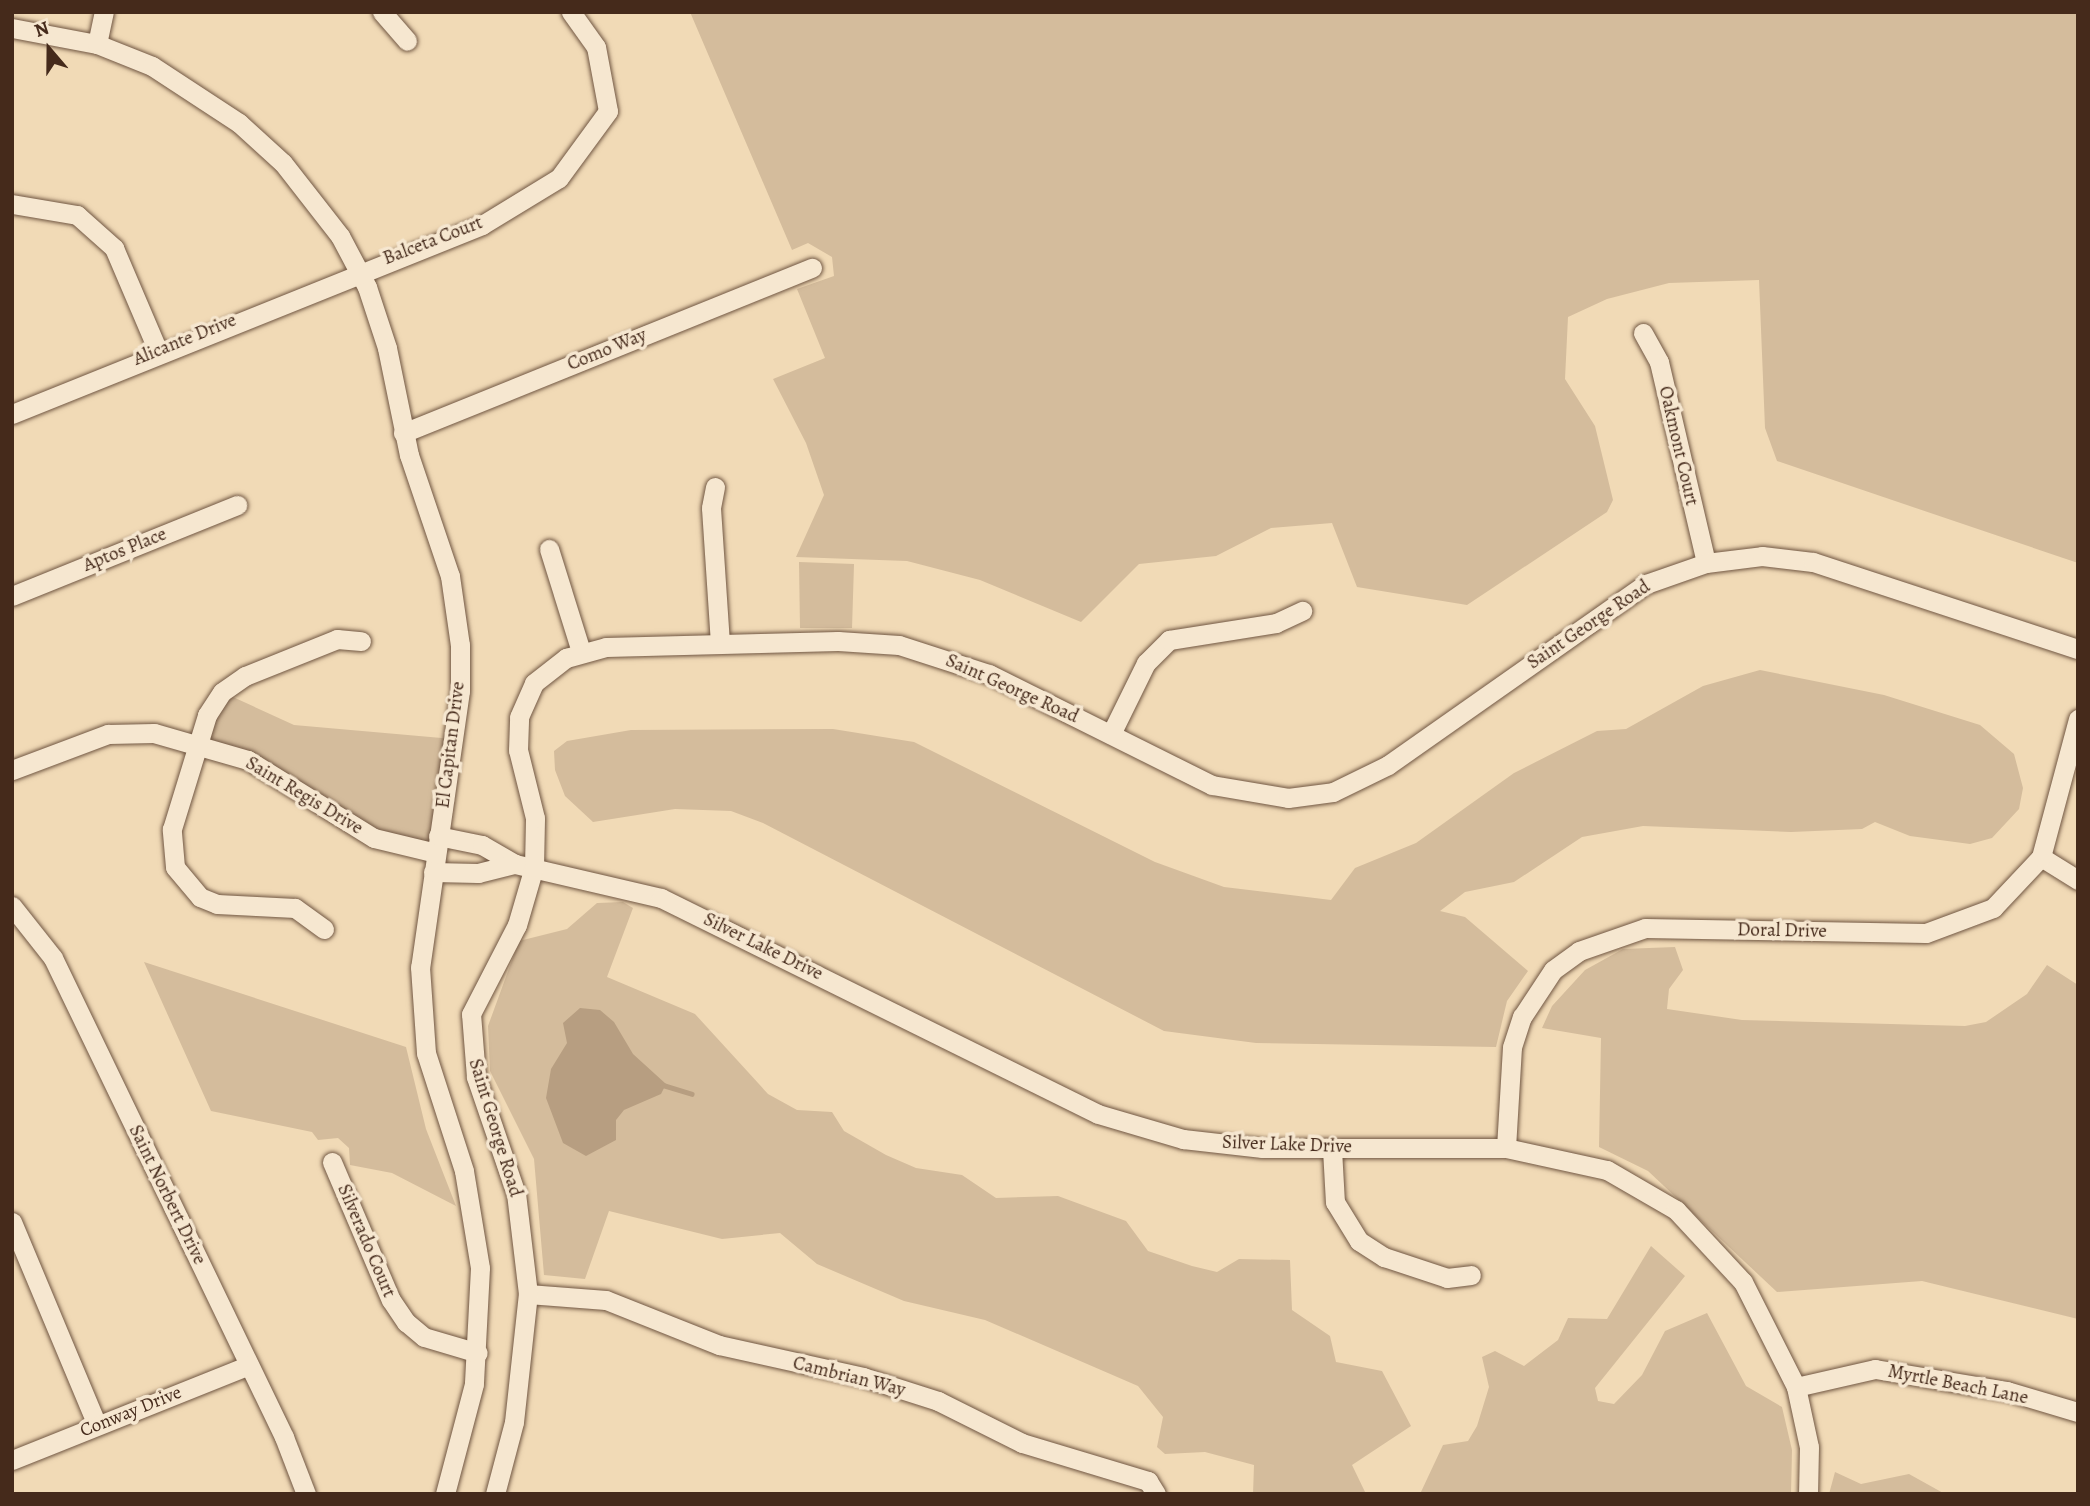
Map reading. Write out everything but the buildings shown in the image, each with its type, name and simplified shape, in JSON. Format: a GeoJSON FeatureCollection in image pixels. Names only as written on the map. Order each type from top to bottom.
{"type":"FeatureCollection","features":[{"type":"Feature","properties":{"kind":"street"},"geometry":{"type":"LineString","coordinates":[[97,44],[104,12]]}},
{"type":"Feature","properties":{"kind":"street"},"geometry":{"type":"LineString","coordinates":[[382,12],[407,41]]}},
{"type":"Feature","properties":{"kind":"street","name":"Balceta Court"},"geometry":{"type":"LineString","coordinates":[[359,270],[482,225],[559,178],[608,111],[596,47],[571,12]]}},
{"type":"Feature","properties":{"kind":"street","name":"El Capitan Drive"},"geometry":{"type":"LineString","coordinates":[[12,28],[97,44],[152,66],[239,123],[317,202],[359,270],[387,348],[403,433],[450,576],[460,645],[460,691],[420,967],[422,1025],[432,1082],[474,1216],[478,1353],[445,1494]]}},
{"type":"Feature","properties":{"kind":"street"},"geometry":{"type":"LineString","coordinates":[[12,204],[77,215],[114,248],[158,351]]}},
{"type":"Feature","properties":{"kind":"street","name":"Como Way"},"geometry":{"type":"LineString","coordinates":[[403,433],[812,268]]}},
{"type":"Feature","properties":{"kind":"street","name":"Alicante Drive"},"geometry":{"type":"LineString","coordinates":[[12,414],[158,351],[359,270]]}},
{"type":"Feature","properties":{"kind":"street","name":"Oakmont Court"},"geometry":{"type":"LineString","coordinates":[[1643,333],[1659,362],[1706,563]]}},
{"type":"Feature","properties":{"kind":"street"},"geometry":{"type":"LineString","coordinates":[[715,487],[711,508],[720,644]]}},
{"type":"Feature","properties":{"kind":"street","name":"Aptos Place"},"geometry":{"type":"LineString","coordinates":[[12,596],[237,505]]}},
{"type":"Feature","properties":{"kind":"street"},"geometry":{"type":"LineString","coordinates":[[549,549],[581,652]]}},
{"type":"Feature","properties":{"kind":"street","name":"Saint George Road"},"geometry":{"type":"LineString","coordinates":[[500,1493],[514,1422],[528,1294],[516,1194],[476,1077],[471,1026],[488,976],[517,925],[524,866],[535,818],[518,750],[519,717],[534,683],[581,652],[838,640],[926,652],[989,674],[1228,791],[1288,798],[1333,792],[1388,765],[1646,584],[1706,563],[1762,556],[1813,562],[2078,649]]}},
{"type":"Feature","properties":{"kind":"street"},"geometry":{"type":"LineString","coordinates":[[1111,734],[1146,663],[1169,640],[1276,623],[1302,611]]}},
{"type":"Feature","properties":{"kind":"street"},"geometry":{"type":"LineString","coordinates":[[324,929],[295,908],[217,904],[187,886],[170,849],[198,743],[222,692],[245,676],[337,639],[362,641]]}},
{"type":"Feature","properties":{"kind":"street","name":"Doral Drive"},"geometry":{"type":"LineString","coordinates":[[1506,1148],[1511,1047],[1522,1017],[1553,970],[1579,951],[1645,928],[1901,934],[1950,928],[1993,908],[2042,857],[2078,719]]}},
{"type":"Feature","properties":{"kind":"street","name":"Saint Regis Drive"},"geometry":{"type":"LineString","coordinates":[[12,770],[108,734],[154,733],[198,743],[248,760],[374,838],[436,854]]}},
{"type":"Feature","properties":{"kind":"street"},"geometry":{"type":"LineString","coordinates":[[436,854],[482,845],[524,866]]}},
{"type":"Feature","properties":{"kind":"street"},"geometry":{"type":"LineString","coordinates":[[436,854],[478,873],[524,866]]}},
{"type":"Feature","properties":{"kind":"street"},"geometry":{"type":"LineString","coordinates":[[2042,857],[2078,880]]}},
{"type":"Feature","properties":{"kind":"street","name":"Silver Lake Drive"},"geometry":{"type":"LineString","coordinates":[[524,866],[661,898],[1098,1114],[1183,1139],[1332,1149],[1506,1148],[1607,1170],[1676,1210],[1743,1282],[1796,1387],[1809,1447],[1808,1494]]}},
{"type":"Feature","properties":{"kind":"street","name":"Saint Norbert Drive"},"geometry":{"type":"LineString","coordinates":[[12,906],[52,958],[249,1365],[306,1494]]}},
{"type":"Feature","properties":{"kind":"street"},"geometry":{"type":"LineString","coordinates":[[1332,1149],[1335,1202],[1359,1241],[1384,1257],[1447,1278],[1471,1275]]}},
{"type":"Feature","properties":{"kind":"street","name":"Silverado Court"},"geometry":{"type":"LineString","coordinates":[[332,1162],[391,1300],[406,1322],[433,1340],[478,1353]]}},
{"type":"Feature","properties":{"kind":"street"},"geometry":{"type":"LineString","coordinates":[[12,1222],[97,1425]]}},
{"type":"Feature","properties":{"kind":"street","name":"Cambrian Way"},"geometry":{"type":"LineString","coordinates":[[528,1294],[606,1300],[719,1345],[863,1377],[938,1401],[1022,1443],[1148,1480],[1156,1494]]}},
{"type":"Feature","properties":{"kind":"street","name":"Conway Drive"},"geometry":{"type":"LineString","coordinates":[[12,1460],[249,1365]]}},
{"type":"Feature","properties":{"kind":"street","name":"Myrtle Beach Lane"},"geometry":{"type":"LineString","coordinates":[[1796,1387],[1875,1369],[2007,1391],[2078,1412]]}},
{"type":"Feature","properties":{"kind":"shaded area"},"geometry":{"type":"Polygon","coordinates":[[[690,12],[2078,12],[2078,563],[1777,461],[1765,428],[1759,280],[1669,283],[1607,299],[1568,317],[1565,379],[1595,426],[1613,500],[1607,512],[1467,605],[1357,587],[1332,523],[1271,528],[1216,556],[1139,564],[1081,622],[980,580],[907,561],[796,557],[824,495],[806,443],[773,379],[825,358],[797,289],[834,276],[832,257],[808,243],[792,250],[690,12]]]}},
{"type":"Feature","properties":{"kind":"shaded area"},"geometry":{"type":"Polygon","coordinates":[[[799,562],[854,564],[852,628],[800,628],[799,562]]]}},
{"type":"Feature","properties":{"kind":"shaded area"},"geometry":{"type":"Polygon","coordinates":[[[1760,670],[1884,695],[1980,725],[2014,754],[2023,788],[2019,809],[1992,838],[1970,844],[1910,836],[1875,822],[1862,829],[1791,832],[1643,826],[1582,837],[1514,882],[1465,892],[1440,911],[1465,917],[1528,971],[1507,1001],[1496,1047],[1256,1043],[1164,1031],[763,823],[731,811],[675,809],[593,822],[565,796],[555,770],[554,751],[567,741],[631,730],[833,729],[914,742],[1155,862],[1224,887],[1331,900],[1355,868],[1416,843],[1514,773],[1597,731],[1626,729],[1703,686],[1760,670]]]}},
{"type":"Feature","properties":{"kind":"shaded area"},"geometry":{"type":"Polygon","coordinates":[[[222,692],[294,725],[453,739],[436,853],[374,838],[198,743],[222,692]]]}},
{"type":"Feature","properties":{"kind":"shaded area"},"geometry":{"type":"Polygon","coordinates":[[[623,902],[633,908],[607,977],[695,1014],[768,1094],[797,1110],[832,1112],[844,1131],[886,1155],[916,1168],[962,1175],[996,1198],[1058,1196],[1126,1221],[1148,1251],[1192,1266],[1217,1272],[1239,1259],[1290,1260],[1292,1310],[1330,1336],[1336,1362],[1382,1371],[1411,1426],[1352,1465],[1366,1494],[1253,1494],[1254,1465],[1205,1452],[1165,1454],[1157,1447],[1163,1417],[1138,1386],[985,1320],[904,1301],[817,1264],[780,1233],[722,1239],[609,1211],[585,1279],[544,1275],[534,1159],[490,1071],[488,1026],[519,941],[567,929],[597,903],[623,902]]]}},
{"type":"Feature","properties":{"kind":"shaded area"},"geometry":{"type":"Polygon","coordinates":[[[1675,947],[1683,970],[1669,989],[1667,1009],[1742,1020],[1965,1026],[1986,1022],[2027,994],[2047,965],[2078,985],[2078,1319],[1922,1281],[1777,1292],[1648,1171],[1599,1147],[1601,1038],[1542,1028],[1552,1006],[1585,970],[1623,949],[1675,947]]]}},
{"type":"Feature","properties":{"kind":"shaded area"},"geometry":{"type":"Polygon","coordinates":[[[144,962],[406,1047],[426,1129],[456,1206],[392,1173],[350,1165],[349,1148],[338,1138],[318,1140],[312,1132],[211,1111],[144,962]]]}},
{"type":"Feature","properties":{"kind":"shaded area"},"geometry":{"type":"Polygon","coordinates":[[[580,1008],[600,1010],[614,1022],[633,1054],[666,1084],[661,1094],[624,1110],[616,1120],[616,1140],[586,1156],[563,1143],[546,1098],[551,1069],[567,1043],[563,1023],[580,1008]]]}},
{"type":"Feature","properties":{"kind":"shaded area"},"geometry":{"type":"Polygon","coordinates":[[[1651,1246],[1685,1276],[1595,1388],[1598,1401],[1614,1404],[1642,1375],[1665,1331],[1707,1313],[1746,1386],[1782,1407],[1792,1450],[1791,1494],[1420,1494],[1443,1445],[1468,1441],[1477,1426],[1489,1387],[1482,1357],[1495,1351],[1524,1366],[1558,1340],[1568,1318],[1607,1319],[1651,1246]]]}},
{"type":"Feature","properties":{"kind":"shaded area"},"geometry":{"type":"Polygon","coordinates":[[[1835,1472],[1861,1484],[1909,1474],[1945,1494],[1829,1494],[1835,1472]]]}},
{"type":"Feature","properties":{"kind":"waterway"},"geometry":{"type":"LineString","coordinates":[[663,1085],[692,1094]]}}]}
